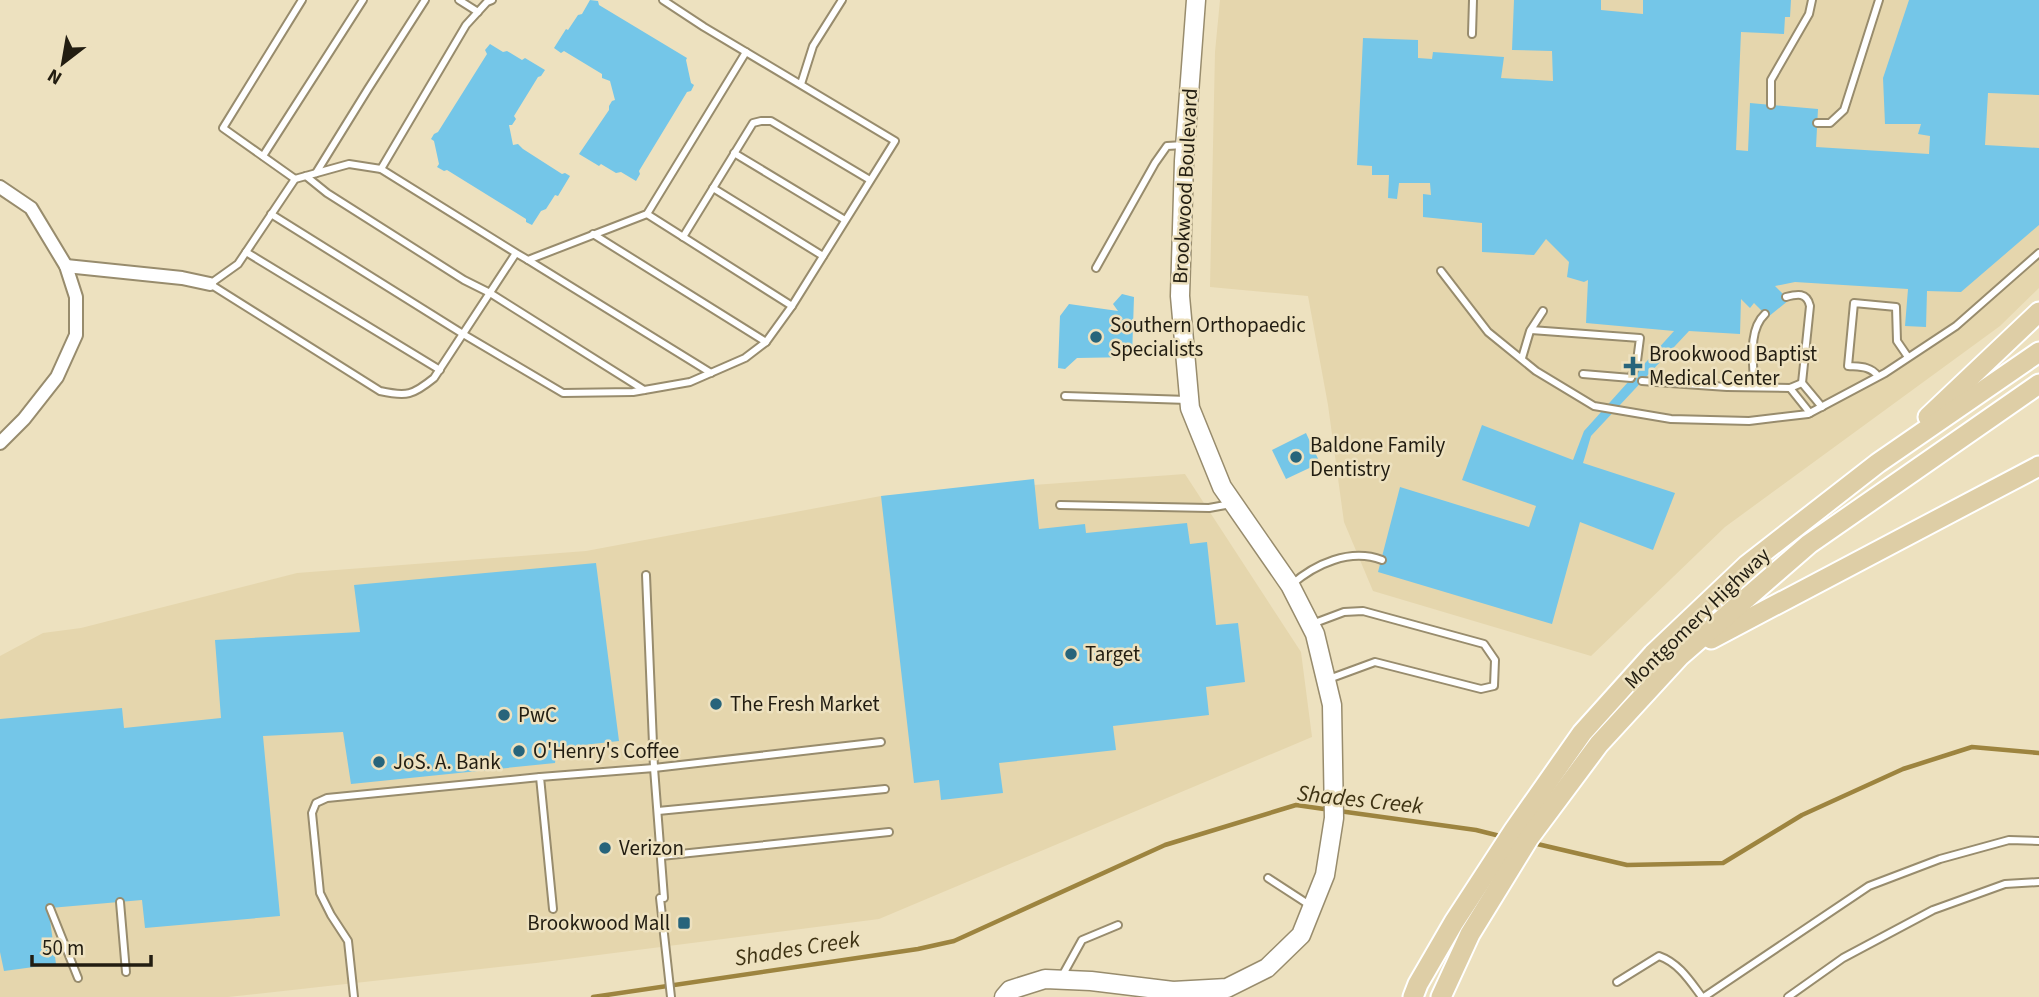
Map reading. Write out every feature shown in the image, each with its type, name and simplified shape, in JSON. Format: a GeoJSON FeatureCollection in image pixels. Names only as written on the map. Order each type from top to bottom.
{"type":"FeatureCollection","features":[{"type":"Feature","properties":{"kind":"main road"},"geometry":{"type":"LineString","coordinates":[[1878,463],[2039,312]]}},
{"type":"Feature","properties":{"kind":"main road","name":"Montgomery Highway"},"geometry":{"type":"LineString","coordinates":[[1415,991],[1462,928],[1514,830],[1590,738],[1653,654],[1747,565],[1878,463],[2039,352]]}},
{"type":"Feature","properties":{"kind":"main road","name":"Montgomery Highway"},"geometry":{"type":"LineString","coordinates":[[1590,738],[1809,544],[2039,384]]}},
{"type":"Feature","properties":{"kind":"main road"},"geometry":{"type":"LineString","coordinates":[[1680,656],[2039,466]]}},
{"type":"Feature","properties":{"kind":"main road","name":"Montgomery Highway"},"geometry":{"type":"LineString","coordinates":[[1447,992],[1462,928]]}},
{"type":"Feature","properties":{"kind":"main road"},"geometry":{"type":"LineString","coordinates":[[1401,997],[1415,991]]}},
{"type":"Feature","properties":{"kind":"street","name":"Brookwood Boulevard"},"geometry":{"type":"LineString","coordinates":[[1004,997],[1010,990],[1045,979],[1091,981],[1170,994],[1227,988],[1267,968],[1301,935],[1325,875],[1334,813],[1332,705],[1315,634],[1290,585],[1222,487],[1190,408],[1180,296],[1185,145],[1196,0]]}},
{"type":"Feature","properties":{"kind":"street"},"geometry":{"type":"LineString","coordinates":[[0,187],[31,208],[66,266],[76,297],[76,335],[57,377],[24,419],[0,443]]}},
{"type":"Feature","properties":{"kind":"street"},"geometry":{"type":"LineString","coordinates":[[66,266],[182,278],[210,284]]}},
{"type":"Feature","properties":{"kind":"lane"},"geometry":{"type":"LineString","coordinates":[[295,179],[222,128],[302,0]]}},
{"type":"Feature","properties":{"kind":"lane"},"geometry":{"type":"LineString","coordinates":[[263,156],[363,0]]}},
{"type":"Feature","properties":{"kind":"lane"},"geometry":{"type":"LineString","coordinates":[[316,173],[425,0]]}},
{"type":"Feature","properties":{"kind":"lane"},"geometry":{"type":"LineString","coordinates":[[459,0],[470,3],[478,12]]}},
{"type":"Feature","properties":{"kind":"lane"},"geometry":{"type":"LineString","coordinates":[[381,169],[466,24],[492,0]]}},
{"type":"Feature","properties":{"kind":"lane"},"geometry":{"type":"LineString","coordinates":[[271,214],[563,393],[633,392],[690,382],[745,358],[766,342],[792,306],[895,141],[663,0]]}},
{"type":"Feature","properties":{"kind":"lane"},"geometry":{"type":"LineString","coordinates":[[801,84],[814,46],[842,0]]}},
{"type":"Feature","properties":{"kind":"lane"},"geometry":{"type":"LineString","coordinates":[[1472,34],[1473,0]]}},
{"type":"Feature","properties":{"kind":"lane"},"geometry":{"type":"LineString","coordinates":[[1771,105],[1771,80],[1809,14],[1812,0]]}},
{"type":"Feature","properties":{"kind":"lane"},"geometry":{"type":"LineString","coordinates":[[1817,123],[1830,123],[1844,110],[1879,0]]}},
{"type":"Feature","properties":{"kind":"lane"},"geometry":{"type":"LineString","coordinates":[[528,260],[647,214],[746,52]]}},
{"type":"Feature","properties":{"kind":"lane"},"geometry":{"type":"LineString","coordinates":[[683,236],[753,123],[771,121],[870,180]]}},
{"type":"Feature","properties":{"kind":"lane"},"geometry":{"type":"LineString","coordinates":[[1096,268],[1167,146],[1185,145]]}},
{"type":"Feature","properties":{"kind":"lane"},"geometry":{"type":"LineString","coordinates":[[734,153],[845,220]]}},
{"type":"Feature","properties":{"kind":"lane"},"geometry":{"type":"LineString","coordinates":[[516,253],[435,378],[418,392],[401,396],[380,391],[210,284],[238,264],[295,179],[349,164],[381,169],[711,373]]}},
{"type":"Feature","properties":{"kind":"lane"},"geometry":{"type":"LineString","coordinates":[[306,176],[338,201],[645,390]]}},
{"type":"Feature","properties":{"kind":"lane"},"geometry":{"type":"LineString","coordinates":[[713,188],[823,256]]}},
{"type":"Feature","properties":{"kind":"lane"},"geometry":{"type":"LineString","coordinates":[[647,214],[792,306]]}},
{"type":"Feature","properties":{"kind":"lane"},"geometry":{"type":"LineString","coordinates":[[593,234],[766,342]]}},
{"type":"Feature","properties":{"kind":"lane"},"geometry":{"type":"LineString","coordinates":[[246,252],[440,370]]}},
{"type":"Feature","properties":{"kind":"lane"},"geometry":{"type":"LineString","coordinates":[[1441,271],[1488,332],[1536,371],[1594,405],[1671,419],[1749,421],[1810,413],[1878,376],[1956,326],[2039,253]]}},
{"type":"Feature","properties":{"kind":"lane"},"geometry":{"type":"LineString","coordinates":[[1786,297],[1804,295],[1809,301],[1802,383],[1822,407]]}},
{"type":"Feature","properties":{"kind":"lane"},"geometry":{"type":"LineString","coordinates":[[1878,376],[1872,369],[1848,366],[1854,303],[1896,307],[1897,341],[1908,357]]}},
{"type":"Feature","properties":{"kind":"lane"},"geometry":{"type":"LineString","coordinates":[[1522,358],[1531,330],[1543,311]]}},
{"type":"Feature","properties":{"kind":"lane"},"geometry":{"type":"LineString","coordinates":[[1754,387],[1755,327],[1765,314]]}},
{"type":"Feature","properties":{"kind":"lane"},"geometry":{"type":"LineString","coordinates":[[1531,330],[1640,338],[1637,361],[1631,378],[1583,374]]}},
{"type":"Feature","properties":{"kind":"lane"},"geometry":{"type":"LineString","coordinates":[[1642,381],[1790,388],[1802,383]]}},
{"type":"Feature","properties":{"kind":"lane"},"geometry":{"type":"LineString","coordinates":[[1790,388],[1810,413]]}},
{"type":"Feature","properties":{"kind":"lane"},"geometry":{"type":"LineString","coordinates":[[1065,396],[1189,400]]}},
{"type":"Feature","properties":{"kind":"lane"},"geometry":{"type":"LineString","coordinates":[[1060,505],[1209,508],[1233,503]]}},
{"type":"Feature","properties":{"kind":"lane"},"geometry":{"type":"LineString","coordinates":[[1290,585],[1306,572],[1327,562],[1351,556],[1374,556],[1382,560]]}},
{"type":"Feature","properties":{"kind":"lane"},"geometry":{"type":"LineString","coordinates":[[646,575],[663,930],[671,997]]}},
{"type":"Feature","properties":{"kind":"lane"},"geometry":{"type":"LineString","coordinates":[[1310,625],[1344,612],[1363,611],[1484,645],[1495,660],[1494,686],[1481,689],[1375,662],[1326,680]]}},
{"type":"Feature","properties":{"kind":"lane"},"geometry":{"type":"LineString","coordinates":[[354,997],[348,941],[320,892],[312,813],[316,803],[327,798],[654,768],[881,743]]}},
{"type":"Feature","properties":{"kind":"lane"},"geometry":{"type":"LineString","coordinates":[[540,777],[554,909]]}},
{"type":"Feature","properties":{"kind":"lane"},"geometry":{"type":"LineString","coordinates":[[658,811],[885,789]]}},
{"type":"Feature","properties":{"kind":"lane"},"geometry":{"type":"LineString","coordinates":[[661,856],[889,832]]}},
{"type":"Feature","properties":{"kind":"lane"},"geometry":{"type":"LineString","coordinates":[[1617,982],[1659,956],[1679,967],[1703,997],[1868,886],[1940,859],[2009,839],[2039,841]]}},
{"type":"Feature","properties":{"kind":"lane"},"geometry":{"type":"LineString","coordinates":[[1268,878],[1312,906]]}},
{"type":"Feature","properties":{"kind":"lane"},"geometry":{"type":"LineString","coordinates":[[1788,997],[1843,958],[1933,910],[2005,884],[2039,882]]}},
{"type":"Feature","properties":{"kind":"lane"},"geometry":{"type":"LineString","coordinates":[[120,902],[125,972]]}},
{"type":"Feature","properties":{"kind":"lane"},"geometry":{"type":"LineString","coordinates":[[50,908],[78,978]]}},
{"type":"Feature","properties":{"kind":"lane"},"geometry":{"type":"LineString","coordinates":[[1060,979],[1082,940],[1118,925]]}},
{"type":"Feature","properties":{"kind":"shaded area","name":"Brookwood Baptist Medical Center"},"geometry":{"type":"Polygon","coordinates":[[[1220,0],[2039,0],[2039,288],[2000,326],[1725,527],[1591,656],[1373,591],[1344,522],[1328,405],[1308,296],[1210,287],[1215,52],[1220,0]]]}},
{"type":"Feature","properties":{"kind":"shaded area"},"geometry":{"type":"Polygon","coordinates":[[[1185,474],[1301,652],[1312,737],[879,919],[536,963],[228,997],[0,997],[0,656],[43,633],[81,628],[297,573],[586,551],[881,496],[1185,474]]]}},
{"type":"Feature","properties":{"kind":"building"},"geometry":{"type":"Polygon","coordinates":[[[590,0],[598,1],[599,5],[687,58],[691,83],[694,85],[691,91],[687,92],[639,171],[636,181],[621,172],[616,173],[601,164],[599,166],[579,154],[615,100],[610,81],[602,78],[602,74],[564,51],[561,53],[554,48],[590,0]]]}},
{"type":"Feature","properties":{"kind":"building"},"geometry":{"type":"Polygon","coordinates":[[[1514,0],[1601,0],[1601,10],[1643,14],[1643,0],[1791,0],[1790,17],[1785,17],[1784,34],[1741,32],[1736,150],[1748,151],[1750,103],[1818,109],[1816,147],[1929,154],[1930,136],[1918,134],[1921,124],[1885,124],[1883,78],[1909,0],[2039,0],[2039,95],[1988,93],[1985,145],[2039,148],[2039,225],[1961,292],[1927,291],[1926,327],[1905,326],[1908,289],[1795,282],[1775,286],[1789,300],[1768,317],[1754,303],[1750,308],[1741,299],[1740,334],[1689,331],[1591,436],[1583,463],[1675,493],[1653,550],[1580,522],[1552,624],[1378,572],[1400,487],[1529,527],[1536,506],[1462,480],[1482,425],[1573,460],[1584,431],[1674,331],[1586,323],[1588,280],[1584,282],[1567,277],[1569,262],[1546,239],[1534,255],[1482,252],[1482,223],[1423,217],[1423,194],[1431,195],[1430,183],[1399,183],[1397,199],[1388,198],[1389,175],[1372,175],[1372,166],[1357,165],[1363,38],[1418,40],[1418,58],[1432,59],[1433,52],[1504,57],[1501,78],[1553,81],[1552,51],[1512,50],[1514,0]]]}},
{"type":"Feature","properties":{"kind":"building"},"geometry":{"type":"Polygon","coordinates":[[[490,44],[522,60],[525,58],[545,70],[514,116],[516,119],[509,125],[513,145],[518,144],[562,174],[570,176],[558,196],[555,195],[532,225],[447,170],[437,167],[439,164],[434,141],[431,139],[487,54],[485,50],[490,44]]]}},
{"type":"Feature","properties":{"kind":"building","name":"Southern Orthopaedic Specialists"},"geometry":{"type":"Polygon","coordinates":[[[1122,294],[1134,297],[1132,357],[1077,358],[1065,369],[1058,368],[1060,316],[1069,304],[1118,311],[1113,304],[1122,294]]]}},
{"type":"Feature","properties":{"kind":"building","name":"Baldone Family Dentistry"},"geometry":{"type":"Polygon","coordinates":[[[1306,433],[1320,463],[1286,479],[1272,450],[1306,433]]]}},
{"type":"Feature","properties":{"kind":"building","name":"Target"},"geometry":{"type":"Polygon","coordinates":[[[1034,479],[1039,529],[1085,524],[1086,533],[1187,523],[1190,544],[1207,542],[1216,625],[1238,623],[1245,682],[1206,687],[1209,715],[1113,726],[1116,750],[999,763],[1003,793],[941,800],[939,780],[914,783],[881,496],[1034,479]]]}},
{"type":"Feature","properties":{"kind":"building"},"geometry":{"type":"Polygon","coordinates":[[[596,563],[619,741],[557,748],[555,763],[351,784],[343,732],[263,736],[280,916],[145,928],[142,900],[50,908],[48,905],[56,964],[4,971],[0,952],[0,719],[122,708],[124,728],[221,718],[215,640],[360,632],[354,585],[596,563]]]}},
{"type":"Feature","properties":{"kind":"waterway","name":"Shades Creek"},"geometry":{"type":"LineString","coordinates":[[1533,843],[1627,865],[1723,863],[1802,815],[1903,769],[1972,747],[2039,753]]}},
{"type":"Feature","properties":{"kind":"waterway","name":"Shades Creek"},"geometry":{"type":"LineString","coordinates":[[593,997],[918,949],[954,941],[1165,845],[1296,805],[1331,810]]}},
{"type":"Feature","properties":{"kind":"waterway","name":"Shades Creek"},"geometry":{"type":"LineString","coordinates":[[1339,811],[1476,830],[1504,837]]}},
{"type":"Feature","properties":{"kind":"place","name":"Southern Orthopaedic Specialists"},"geometry":{"type":"Point","coordinates":[1096,337]}},
{"type":"Feature","properties":{"kind":"place","name":"Brookwood Baptist Medical Center"},"geometry":{"type":"Point","coordinates":[1633,366]}},
{"type":"Feature","properties":{"kind":"place","name":"Baldone Family Dentistry"},"geometry":{"type":"Point","coordinates":[1296,457]}},
{"type":"Feature","properties":{"kind":"place","name":"Target"},"geometry":{"type":"Point","coordinates":[1071,654]}},
{"type":"Feature","properties":{"kind":"place","name":"The Fresh Market"},"geometry":{"type":"Point","coordinates":[716,704]}},
{"type":"Feature","properties":{"kind":"place","name":"PwC"},"geometry":{"type":"Point","coordinates":[504,715]}},
{"type":"Feature","properties":{"kind":"place","name":"O'Henry's Coffee"},"geometry":{"type":"Point","coordinates":[519,751]}},
{"type":"Feature","properties":{"kind":"place","name":"JoS. A. Bank"},"geometry":{"type":"Point","coordinates":[379,762]}},
{"type":"Feature","properties":{"kind":"place","name":"Verizon"},"geometry":{"type":"Point","coordinates":[605,848]}},
{"type":"Feature","properties":{"kind":"place","name":"Brookwood Mall"},"geometry":{"type":"Point","coordinates":[684,923]}}]}
